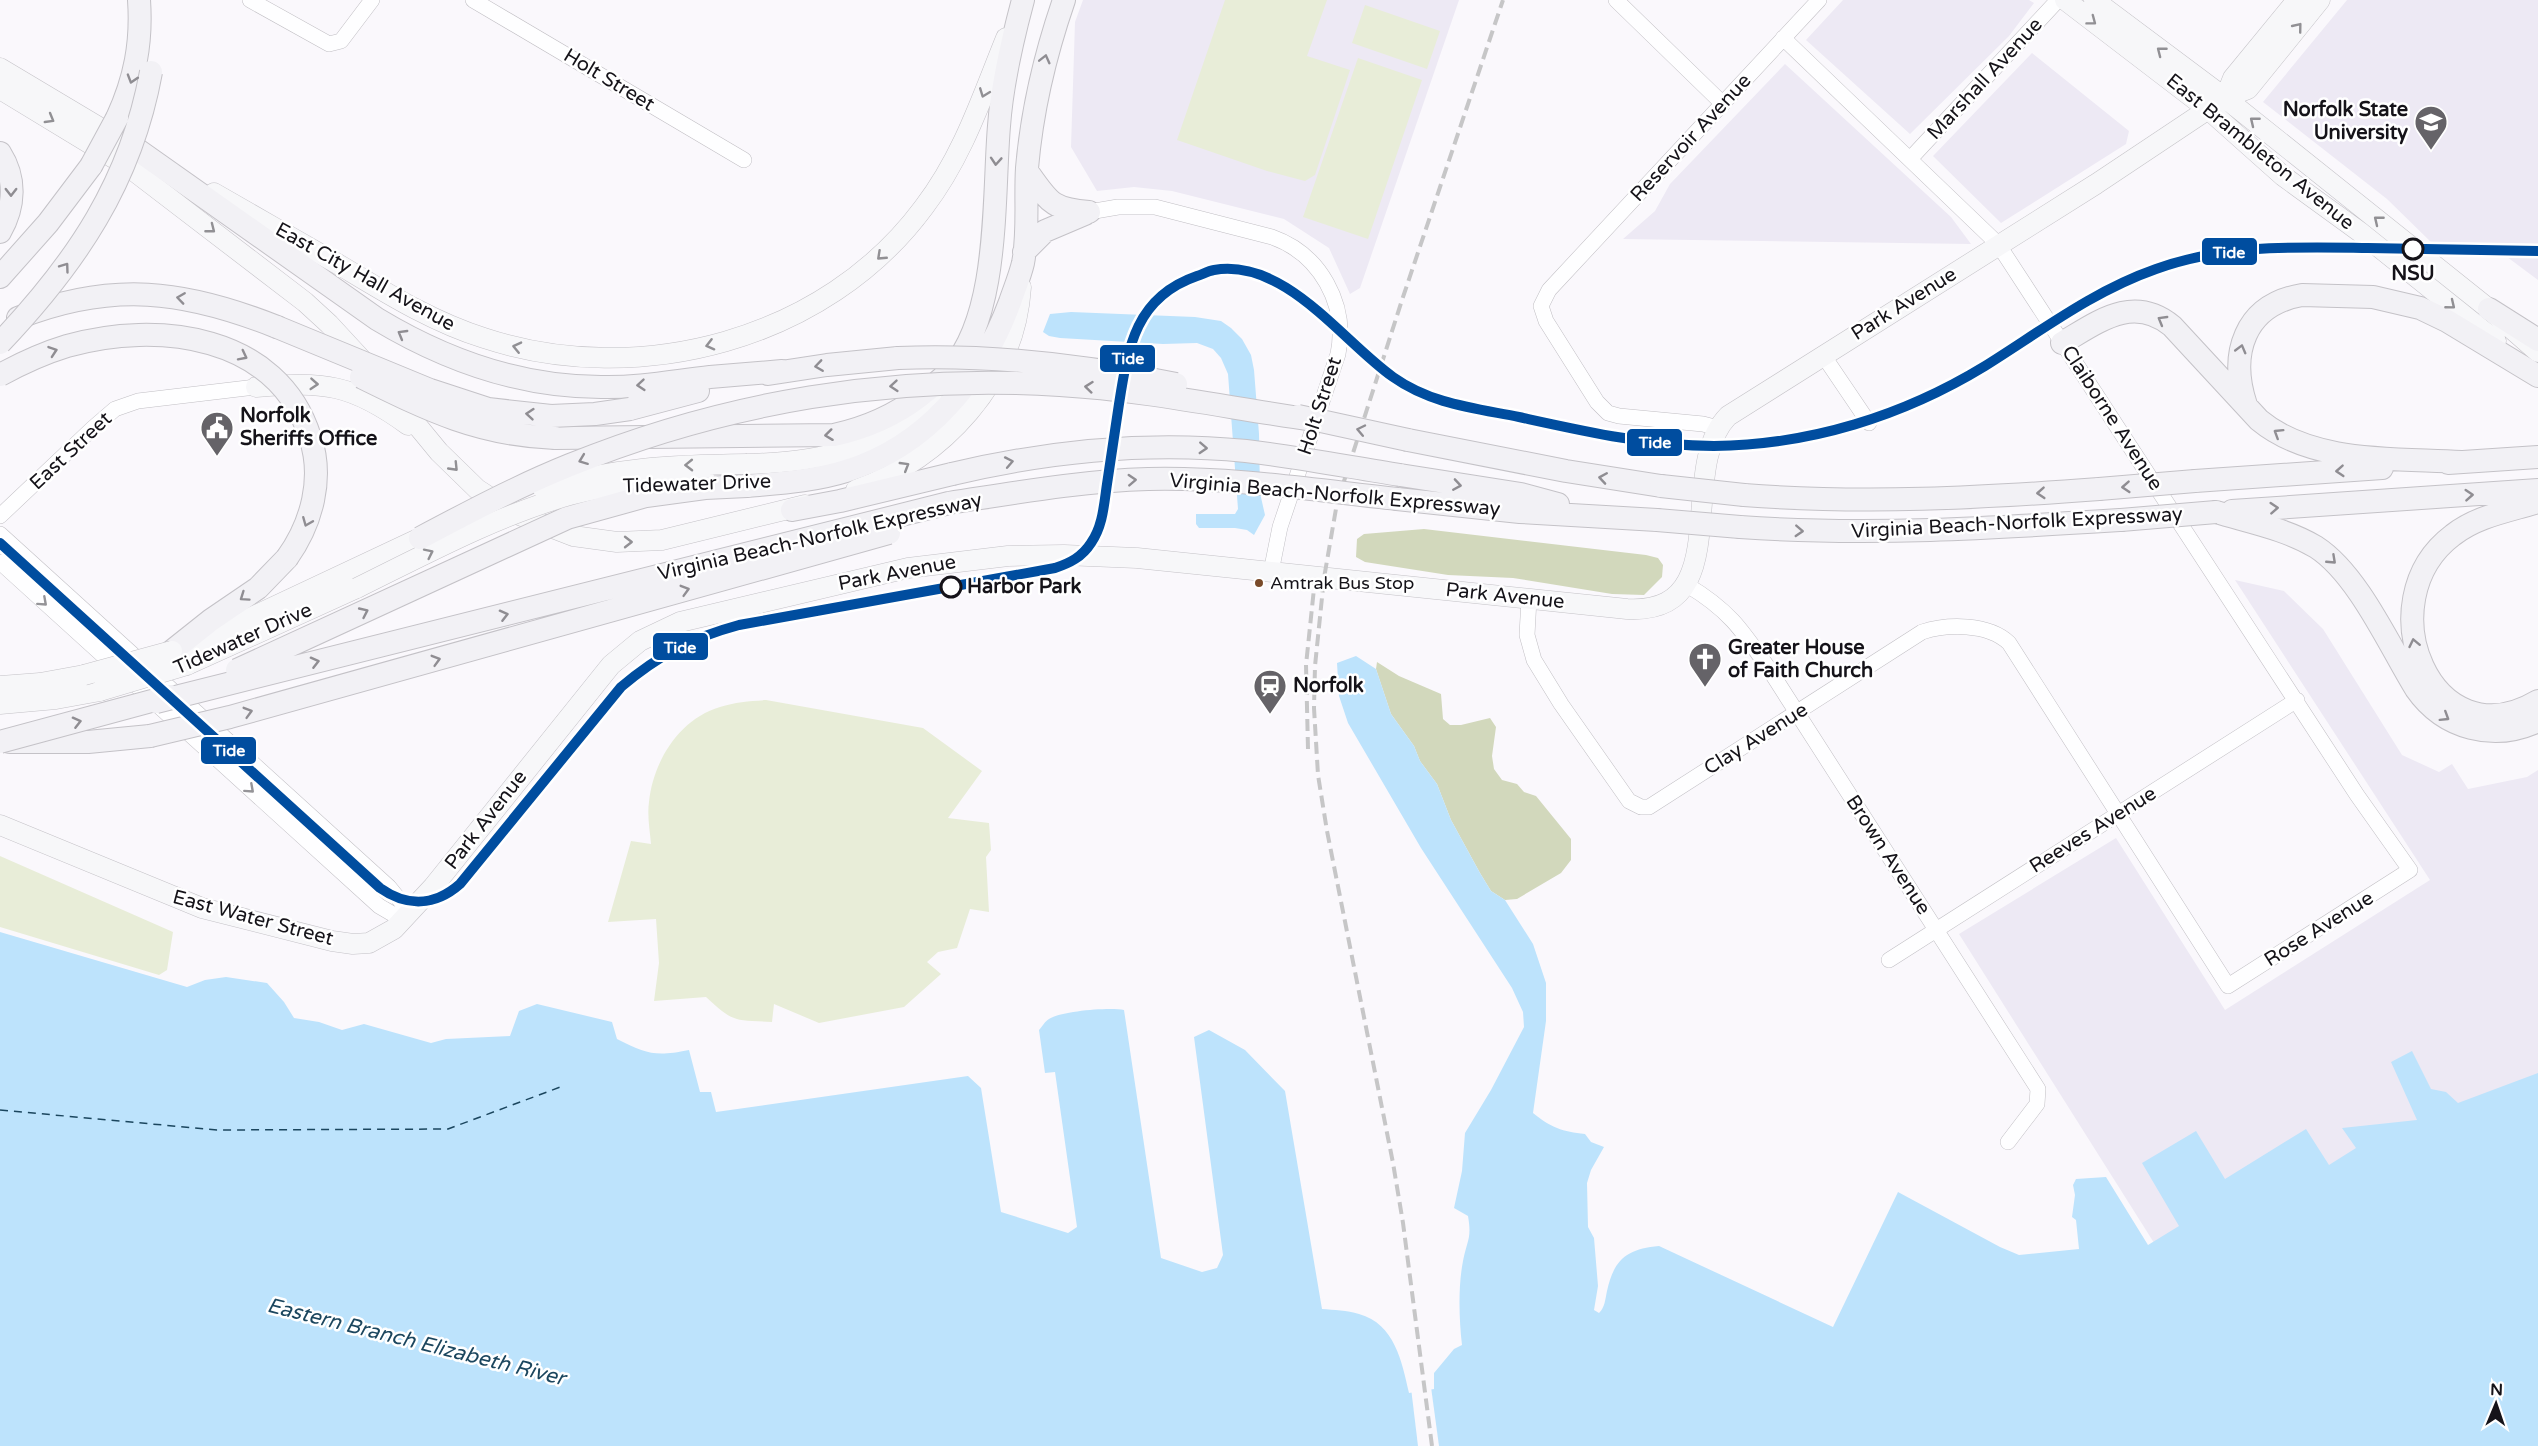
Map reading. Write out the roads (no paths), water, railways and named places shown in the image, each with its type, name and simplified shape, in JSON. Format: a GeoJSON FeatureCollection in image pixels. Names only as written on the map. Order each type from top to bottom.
{"type":"FeatureCollection","features":[{"type":"Feature","properties":{"kind":"highway"},"geometry":{"type":"LineString","coordinates":[[0,277],[48,223],[91,165],[117,118],[138,60],[139,0]]}},
{"type":"Feature","properties":{"kind":"highway"},"geometry":{"type":"LineString","coordinates":[[0,343],[52,285],[102,212],[122,171],[138,129],[151,72],[155,0]]}},
{"type":"Feature","properties":{"kind":"highway","name":"Tidewater Drive"},"geometry":{"type":"LineString","coordinates":[[952,368],[978,321],[987,287],[1001,103],[1012,39],[1023,0]]}},
{"type":"Feature","properties":{"kind":"highway","name":"Tidewater Drive"},"geometry":{"type":"LineString","coordinates":[[156,702],[272,655],[567,518],[645,496],[705,488],[747,476],[788,482],[827,476],[866,464],[901,446],[933,423],[958,395],[990,348],[1006,313],[1023,258],[1027,171],[1040,81],[1064,0]]}},
{"type":"Feature","properties":{"kind":"highway"},"geometry":{"type":"LineString","coordinates":[[135,148],[377,319],[414,340],[471,364],[542,382],[602,387],[783,371]]}},
{"type":"Feature","properties":{"kind":"highway"},"geometry":{"type":"LineString","coordinates":[[0,153],[9,172],[12,189],[9,215],[0,232]]}},
{"type":"Feature","properties":{"kind":"highway"},"geometry":{"type":"LineString","coordinates":[[1027,171],[1046,197],[1057,207],[1070,211],[1089,212]]}},
{"type":"Feature","properties":{"kind":"highway"},"geometry":{"type":"LineString","coordinates":[[1023,258],[1045,231],[1089,212]]}},
{"type":"Feature","properties":{"kind":"highway"},"geometry":{"type":"LineString","coordinates":[[0,326],[54,306],[123,294],[160,295],[198,300],[237,311],[277,327],[335,364],[437,414],[491,431],[555,438],[834,435],[860,428],[903,408],[952,368]]}},
{"type":"Feature","properties":{"kind":"highway"},"geometry":{"type":"LineString","coordinates":[[2246,406],[2238,363],[2245,336],[2256,320],[2271,306],[2302,295],[2388,299],[2420,308],[2447,321],[2538,375]]}},
{"type":"Feature","properties":{"kind":"highway"},"geometry":{"type":"LineString","coordinates":[[2489,309],[2538,340]]}},
{"type":"Feature","properties":{"kind":"highway"},"geometry":{"type":"LineString","coordinates":[[2062,343],[2117,314],[2139,311],[2153,315],[2172,326],[2246,406],[2276,432],[2306,447],[2349,454],[2461,462]]}},
{"type":"Feature","properties":{"kind":"highway","name":"Virginia Beach-Norfolk Expressway"},"geometry":{"type":"LineString","coordinates":[[277,327],[430,390],[488,409],[551,416],[595,414],[630,408],[783,371],[898,358],[990,358],[1083,367],[1212,392],[1313,420],[1557,470],[1661,486],[1744,495],[1846,501],[1915,500],[2099,489],[2538,457]]}},
{"type":"Feature","properties":{"kind":"highway"},"geometry":{"type":"LineString","coordinates":[[0,375],[28,360],[68,346],[110,337],[136,335],[171,337],[206,342],[238,353],[258,364],[276,379],[293,399],[304,421],[315,457],[313,504],[304,528],[287,558],[258,588],[179,658]]}},
{"type":"Feature","properties":{"kind":"highway"},"geometry":{"type":"LineString","coordinates":[[420,538],[536,479],[633,441],[746,409],[836,393],[949,383],[1062,385],[1139,393],[1313,420]]}},
{"type":"Feature","properties":{"kind":"highway"},"geometry":{"type":"LineString","coordinates":[[792,510],[1007,462],[1078,451],[1174,447],[1262,453],[1521,494],[1612,517]]}},
{"type":"Feature","properties":{"kind":"highway","name":"Virginia Beach-Norfolk Expressway"},"geometry":{"type":"LineString","coordinates":[[156,702],[949,503],[1053,487],[1120,481],[1175,479],[1283,486],[1520,512],[1809,532],[1904,532],[2121,520],[2538,490]]}},
{"type":"Feature","properties":{"kind":"highway"},"geometry":{"type":"LineString","coordinates":[[0,742],[70,743],[150,735],[230,717],[1053,487]]}},
{"type":"Feature","properties":{"kind":"highway"},"geometry":{"type":"LineString","coordinates":[[2538,502],[2471,524],[2440,546],[2423,569],[2416,588],[2411,630],[2415,651],[2424,671],[2441,694],[2457,706],[2477,713],[2497,715],[2515,712],[2538,701]]}},
{"type":"Feature","properties":{"kind":"highway"},"geometry":{"type":"LineString","coordinates":[[2216,512],[2294,536],[2317,548],[2334,561],[2356,588],[2416,689],[2428,704],[2444,717],[2471,728],[2490,731],[2519,728],[2538,721]]}},
{"type":"Feature","properties":{"kind":"highway"},"geometry":{"type":"LineString","coordinates":[[0,742],[156,702]]}},
{"type":"Feature","properties":{"kind":"main road","name":"East City Hall Avenue"},"geometry":{"type":"LineString","coordinates":[[0,68],[409,306],[465,331],[506,344],[571,356],[639,357],[687,351],[730,340],[793,317],[845,286],[897,240],[931,198],[960,151],[1023,0]]}},
{"type":"Feature","properties":{"kind":"main road","name":"East Brambleton Avenue"},"geometry":{"type":"LineString","coordinates":[[2065,0],[2210,111],[2283,176],[2360,232],[2538,375]]}},
{"type":"Feature","properties":{"kind":"main road","name":"East Brambleton Avenue"},"geometry":{"type":"LineString","coordinates":[[2094,0],[2205,86],[2225,98],[2489,309],[2538,352]]}},
{"type":"Feature","properties":{"kind":"main road","name":"Park Avenue"},"geometry":{"type":"LineString","coordinates":[[2225,98],[2233,78],[2297,0]]}},
{"type":"Feature","properties":{"kind":"main road","name":"Park Avenue"},"geometry":{"type":"LineString","coordinates":[[406,916],[433,887],[611,665],[634,644],[670,626],[877,574],[986,557],[1094,555],[1646,609],[1669,602],[1687,585],[1698,550],[1707,458],[1718,428],[1736,410],[2210,111],[2225,98],[2248,89],[2320,0]]}},
{"type":"Feature","properties":{"kind":"main road"},"geometry":{"type":"LineString","coordinates":[[0,89],[130,168],[305,302],[351,347],[465,479],[500,505],[544,526],[587,539],[630,542],[662,540],[792,510],[867,486],[927,452],[962,420],[988,386],[1006,352],[1017,319],[1023,258]]}},
{"type":"Feature","properties":{"kind":"main road","name":"Tidewater Drive"},"geometry":{"type":"LineString","coordinates":[[0,704],[56,699],[100,691],[179,658],[235,625],[572,495],[614,486],[657,481],[747,476],[845,452],[894,429],[915,413],[940,388],[952,368]]}},
{"type":"Feature","properties":{"kind":"main road"},"geometry":{"type":"LineString","coordinates":[[256,387],[314,384],[351,391],[386,409],[429,440]]}},
{"type":"Feature","properties":{"kind":"main road","name":"Tidewater Drive"},"geometry":{"type":"LineString","coordinates":[[353,580],[420,538],[538,491],[589,476],[644,467],[747,476]]}},
{"type":"Feature","properties":{"kind":"main road"},"geometry":{"type":"LineString","coordinates":[[0,686],[40,683],[179,658]]}},
{"type":"Feature","properties":{"kind":"main road","name":"East Water Street"},"geometry":{"type":"LineString","coordinates":[[0,825],[202,908],[318,938],[353,944],[369,943],[386,935],[406,916]]}},
{"type":"Feature","properties":{"kind":"street"},"geometry":{"type":"LineString","coordinates":[[250,0],[324,43],[336,44],[362,16],[372,0]]}},
{"type":"Feature","properties":{"kind":"street","name":"Holt Street"},"geometry":{"type":"LineString","coordinates":[[473,0],[744,160]]}},
{"type":"Feature","properties":{"kind":"street"},"geometry":{"type":"LineString","coordinates":[[1616,0],[1723,104]]}},
{"type":"Feature","properties":{"kind":"street","name":"Reservoir Avenue"},"geometry":{"type":"LineString","coordinates":[[1718,428],[1703,424],[1619,416],[1604,410],[1542,315],[1543,301],[1563,275],[1819,0]]}},
{"type":"Feature","properties":{"kind":"street","name":"Marshall Avenue"},"geometry":{"type":"LineString","coordinates":[[1911,158],[2058,0]]}},
{"type":"Feature","properties":{"kind":"street","name":"Claiborne Avenue"},"geometry":{"type":"LineString","coordinates":[[1783,38],[1911,158],[1998,244],[2410,870]]}},
{"type":"Feature","properties":{"kind":"street","name":"Holt Street"},"geometry":{"type":"LineString","coordinates":[[1089,212],[1118,207],[1155,207],[1272,237],[1289,244],[1306,256],[1322,275],[1333,295],[1341,326],[1338,354],[1280,527],[1272,572]]}},
{"type":"Feature","properties":{"kind":"street"},"geometry":{"type":"LineString","coordinates":[[1823,355],[1869,423]]}},
{"type":"Feature","properties":{"kind":"street","name":"East Street"},"geometry":{"type":"LineString","coordinates":[[0,516],[101,420],[123,406],[138,401],[256,387]]}},
{"type":"Feature","properties":{"kind":"street"},"geometry":{"type":"LineString","coordinates":[[0,534],[389,887],[406,916]]}},
{"type":"Feature","properties":{"kind":"street"},"geometry":{"type":"LineString","coordinates":[[0,562],[379,906],[406,916]]}},
{"type":"Feature","properties":{"kind":"street","name":"Brown Avenue"},"geometry":{"type":"LineString","coordinates":[[1687,585],[1737,622],[2038,1089],[2037,1104],[2008,1142]]}},
{"type":"Feature","properties":{"kind":"street","name":"Clay Avenue"},"geometry":{"type":"LineString","coordinates":[[1529,598],[1527,635],[1529,649],[1561,704],[1629,801],[1641,807],[1649,807],[1922,632],[1934,628],[1952,627],[1993,632],[2009,643],[2119,813]]}},
{"type":"Feature","properties":{"kind":"street","name":"Reeves Avenue"},"geometry":{"type":"LineString","coordinates":[[1889,960],[2297,700]]}},
{"type":"Feature","properties":{"kind":"street","name":"Rose Avenue"},"geometry":{"type":"LineString","coordinates":[[2119,813],[2228,986],[2410,870]]}},
{"type":"Feature","properties":{"kind":"water"},"geometry":{"type":"Polygon","coordinates":[[[1071,312],[1195,317],[1221,321],[1242,339],[1251,355],[1254,370],[1259,434],[1260,493],[1265,515],[1254,535],[1247,530],[1199,528],[1196,524],[1196,514],[1235,514],[1238,509],[1228,374],[1221,358],[1213,349],[1197,343],[1163,344],[1060,338],[1043,332],[1050,314],[1071,312]]]}},
{"type":"Feature","properties":{"kind":"water","name":"Eastern Branch Elizabeth River"},"geometry":{"type":"Polygon","coordinates":[[[1356,656],[1376,669],[1391,714],[1437,784],[1451,820],[1480,873],[1491,891],[1505,900],[1533,944],[1546,983],[1546,1021],[1533,1113],[1557,1128],[1585,1134],[1591,1142],[1604,1147],[1591,1170],[1587,1183],[1588,1227],[1594,1238],[1598,1286],[1594,1310],[1599,1313],[1602,1308],[1610,1280],[1618,1263],[1630,1253],[1659,1246],[1833,1327],[1898,1192],[2019,1255],[2079,1249],[2076,1220],[2072,1217],[2075,1195],[2073,1185],[2076,1179],[2106,1177],[2148,1245],[2179,1226],[2142,1163],[2196,1131],[2225,1179],[2306,1129],[2329,1165],[2356,1148],[2342,1128],[2417,1120],[2391,1062],[2412,1051],[2431,1089],[2446,1092],[2458,1103],[2538,1073],[2538,1446],[0,1446],[0,932],[187,987],[205,980],[226,977],[267,983],[284,1002],[294,1018],[319,1022],[342,1030],[364,1024],[431,1043],[446,1039],[510,1036],[519,1011],[537,1004],[612,1022],[617,1039],[644,1051],[659,1054],[689,1050],[700,1092],[711,1092],[716,1112],[968,1076],[981,1088],[1001,1212],[1068,1233],[1077,1227],[1055,1072],[1045,1073],[1039,1030],[1055,1016],[1097,1009],[1124,1010],[1161,1258],[1202,1272],[1217,1268],[1223,1255],[1194,1037],[1209,1030],[1245,1050],[1285,1091],[1322,1309],[1359,1314],[1381,1326],[1389,1335],[1400,1357],[1409,1393],[1434,1389],[1434,1373],[1454,1349],[1462,1345],[1460,1281],[1469,1230],[1468,1216],[1454,1208],[1462,1171],[1465,1133],[1491,1090],[1524,1027],[1523,1012],[1512,988],[1421,848],[1348,723],[1339,696],[1337,663],[1356,656]]]}},
{"type":"Feature","properties":{"kind":"railway"},"geometry":{"type":"LineString","coordinates":[[1432,1446],[1393,1163],[1318,775],[1314,708],[1315,666],[1324,578],[1337,503],[1402,300],[1503,0]]}},
{"type":"Feature","properties":{"kind":"railway"},"geometry":{"type":"LineString","coordinates":[[1308,749],[1306,665],[1315,579]]}},
{"type":"Feature","properties":{"kind":"place","name":"Norfolk State University"},"geometry":{"type":"Point","coordinates":[2431,151]}},
{"type":"Feature","properties":{"kind":"place","name":"NSU"},"geometry":{"type":"Point","coordinates":[2413,249]}},
{"type":"Feature","properties":{"kind":"place","name":"Norfolk Sheriffs Office"},"geometry":{"type":"Point","coordinates":[217,457]}},
{"type":"Feature","properties":{"kind":"place","name":"Amtrak Bus Stop"},"geometry":{"type":"Point","coordinates":[1259,583]}},
{"type":"Feature","properties":{"kind":"place","name":"Harbor Park"},"geometry":{"type":"Point","coordinates":[951,587]}},
{"type":"Feature","properties":{"kind":"place","name":"Greater House of Faith Church"},"geometry":{"type":"Point","coordinates":[1705,688]}},
{"type":"Feature","properties":{"kind":"place","name":"Norfolk"},"geometry":{"type":"Point","coordinates":[1270,715]}}]}
